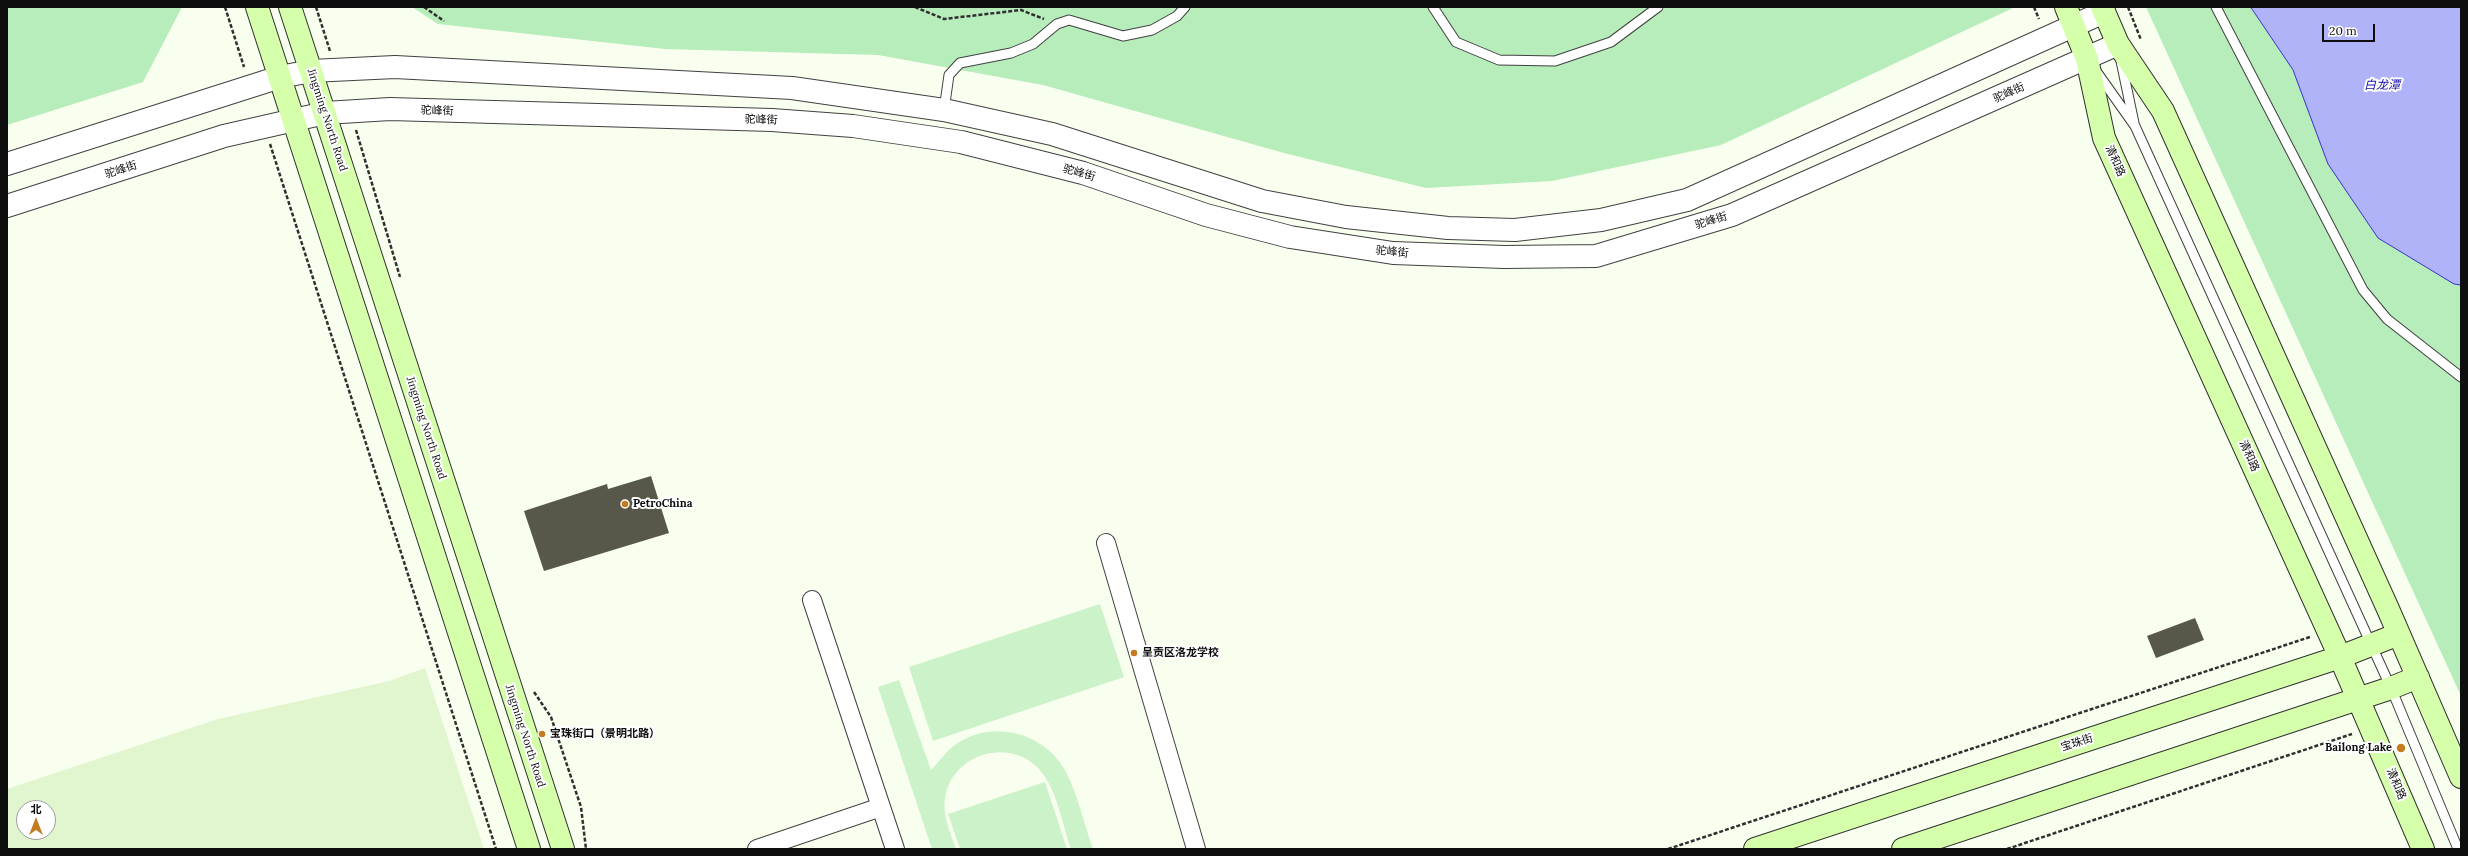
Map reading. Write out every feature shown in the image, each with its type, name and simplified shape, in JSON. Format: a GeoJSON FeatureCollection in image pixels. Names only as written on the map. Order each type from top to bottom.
{"type":"FeatureCollection","features":[{"type":"Feature","properties":{"kind":"main road"},"geometry":{"type":"LineString","coordinates":[[258,7],[529,849]]}},
{"type":"Feature","properties":{"kind":"main road","name":"Jingming North Road"},"geometry":{"type":"LineString","coordinates":[[290,7],[563,849]]}},
{"type":"Feature","properties":{"kind":"main road","name":"清和路"},"geometry":{"type":"LineString","coordinates":[[2103,9],[2118,44],[2163,112],[2399,634],[2461,777]]}},
{"type":"Feature","properties":{"kind":"main road","name":"清和路"},"geometry":{"type":"LineString","coordinates":[[2070,17],[2087,59],[2104,138],[2329,631],[2423,849]]}},
{"type":"Feature","properties":{"kind":"main road","name":"宝珠街"},"geometry":{"type":"LineString","coordinates":[[1755,849],[2340,656],[2399,634]]}},
{"type":"Feature","properties":{"kind":"main road"},"geometry":{"type":"LineString","coordinates":[[1903,849],[2359,699],[2418,678]]}},
{"type":"Feature","properties":{"kind":"street"},"geometry":{"type":"LineString","coordinates":[[7,164],[280,77],[311,71],[395,67],[792,88],[944,110],[1052,134],[1262,201],[1346,217],[1448,228],[1515,230],[1601,220],[1687,200],[2070,17],[2103,9]]}},
{"type":"Feature","properties":{"kind":"street","name":"驼峰街"},"geometry":{"type":"LineString","coordinates":[[7,206],[224,136],[325,113],[390,109],[772,120],[853,126],[961,142],[1083,173],[1206,215],[1290,237],[1393,253],[1504,257],[1596,256],[1732,215],[2118,44]]}},
{"type":"Feature","properties":{"kind":"street"},"geometry":{"type":"LineString","coordinates":[[1106,543],[1196,849]]}},
{"type":"Feature","properties":{"kind":"street"},"geometry":{"type":"LineString","coordinates":[[812,600],[895,849]]}},
{"type":"Feature","properties":{"kind":"street"},"geometry":{"type":"LineString","coordinates":[[756,849],[881,807]]}},
{"type":"Feature","properties":{"kind":"lane"},"geometry":{"type":"LineString","coordinates":[[944,110],[949,75],[960,63],[1018,50],[1032,44],[1057,24],[1069,20],[1123,36],[1152,30],[1177,16],[1185,7]]}},
{"type":"Feature","properties":{"kind":"lane"},"geometry":{"type":"LineString","coordinates":[[1433,7],[1456,42],[1499,60],[1555,61],[1611,42],[1658,7]]}},
{"type":"Feature","properties":{"kind":"lane"},"geometry":{"type":"LineString","coordinates":[[2216,7],[2363,290],[2387,319],[2461,377]]}},
{"type":"Feature","properties":{"kind":"lane","name":"清和路"},"geometry":{"type":"LineString","coordinates":[[2118,44],[2135,126]]}},
{"type":"Feature","properties":{"kind":"lane","name":"清和路"},"geometry":{"type":"LineString","coordinates":[[2087,59],[2135,126],[2372,645],[2458,849]]}},
{"type":"Feature","properties":{"kind":"path"},"geometry":{"type":"LineString","coordinates":[[224,7],[250,87]]}},
{"type":"Feature","properties":{"kind":"path"},"geometry":{"type":"LineString","coordinates":[[316,7],[336,70]]}},
{"type":"Feature","properties":{"kind":"path"},"geometry":{"type":"LineString","coordinates":[[424,7],[444,21]]}},
{"type":"Feature","properties":{"kind":"path"},"geometry":{"type":"LineString","coordinates":[[915,7],[944,19],[1021,10],[1057,24]]}},
{"type":"Feature","properties":{"kind":"path"},"geometry":{"type":"LineString","coordinates":[[351,112],[401,278]]}},
{"type":"Feature","properties":{"kind":"path"},"geometry":{"type":"LineString","coordinates":[[264,126],[496,849]]}},
{"type":"Feature","properties":{"kind":"path"},"geometry":{"type":"LineString","coordinates":[[1668,849],[2329,631]]}},
{"type":"Feature","properties":{"kind":"path"},"geometry":{"type":"LineString","coordinates":[[533,691],[552,717],[581,807],[586,849]]}},
{"type":"Feature","properties":{"kind":"path"},"geometry":{"type":"LineString","coordinates":[[2007,849],[2371,728]]}},
{"type":"Feature","properties":{"kind":"green space"},"geometry":{"type":"Polygon","coordinates":[[[7,7],[182,7],[143,82],[7,125],[7,7]]]}},
{"type":"Feature","properties":{"kind":"green space"},"geometry":{"type":"Polygon","coordinates":[[[412,7],[2015,7],[1721,145],[1552,181],[1426,188],[1284,153],[1043,85],[878,55],[665,49],[438,24],[412,7]]]}},
{"type":"Feature","properties":{"kind":"green space"},"geometry":{"type":"Polygon","coordinates":[[[2146,7],[2461,7],[2461,696],[2146,7]]]}},
{"type":"Feature","properties":{"kind":"green space"},"geometry":{"type":"Polygon","coordinates":[[[1100,604],[1124,677],[933,741],[909,667],[1100,604]]]}},
{"type":"Feature","properties":{"kind":"green space"},"geometry":{"type":"Polygon","coordinates":[[[425,668],[484,849],[7,849],[7,789],[218,719],[389,681],[425,668]]]}},
{"type":"Feature","properties":{"kind":"green space"},"geometry":{"type":"Polygon","coordinates":[[[899,680],[931,770],[952,747],[975,735],[990,732],[1005,732],[1020,734],[1033,740],[1046,748],[1057,759],[1066,772],[1093,849],[1071,849],[1050,786],[1045,776],[1038,768],[1026,759],[1013,754],[999,752],[985,754],[972,760],[961,768],[952,779],[946,793],[945,815],[956,849],[932,849],[878,687],[899,680]]]}},
{"type":"Feature","properties":{"kind":"green space"},"geometry":{"type":"Polygon","coordinates":[[[1045,782],[1067,849],[960,849],[948,814],[1045,782]]]}},
{"type":"Feature","properties":{"kind":"water","name":"白龙潭"},"geometry":{"type":"Polygon","coordinates":[[[2251,7],[2461,7],[2461,285],[2454,284],[2378,238],[2328,164],[2293,70],[2251,7]]]}},
{"type":"Feature","properties":{"kind":"building"},"geometry":{"type":"Polygon","coordinates":[[[651,476],[669,533],[544,571],[524,511],[607,484],[608,489],[651,476]]]}},
{"type":"Feature","properties":{"kind":"building"},"geometry":{"type":"Polygon","coordinates":[[[2195,618],[2204,640],[2156,658],[2147,636],[2195,618]]]}},
{"type":"Feature","properties":{"kind":"place","name":"PetroChina"},"geometry":{"type":"Point","coordinates":[625,504]}},
{"type":"Feature","properties":{"kind":"place","name":"呈贡区洛龙学校"},"geometry":{"type":"Point","coordinates":[1134,653]}},
{"type":"Feature","properties":{"kind":"place","name":"宝珠街口（景明北路）"},"geometry":{"type":"Point","coordinates":[542,734]}},
{"type":"Feature","properties":{"kind":"place","name":"Bailong Lake"},"geometry":{"type":"Point","coordinates":[2401,748]}}]}
